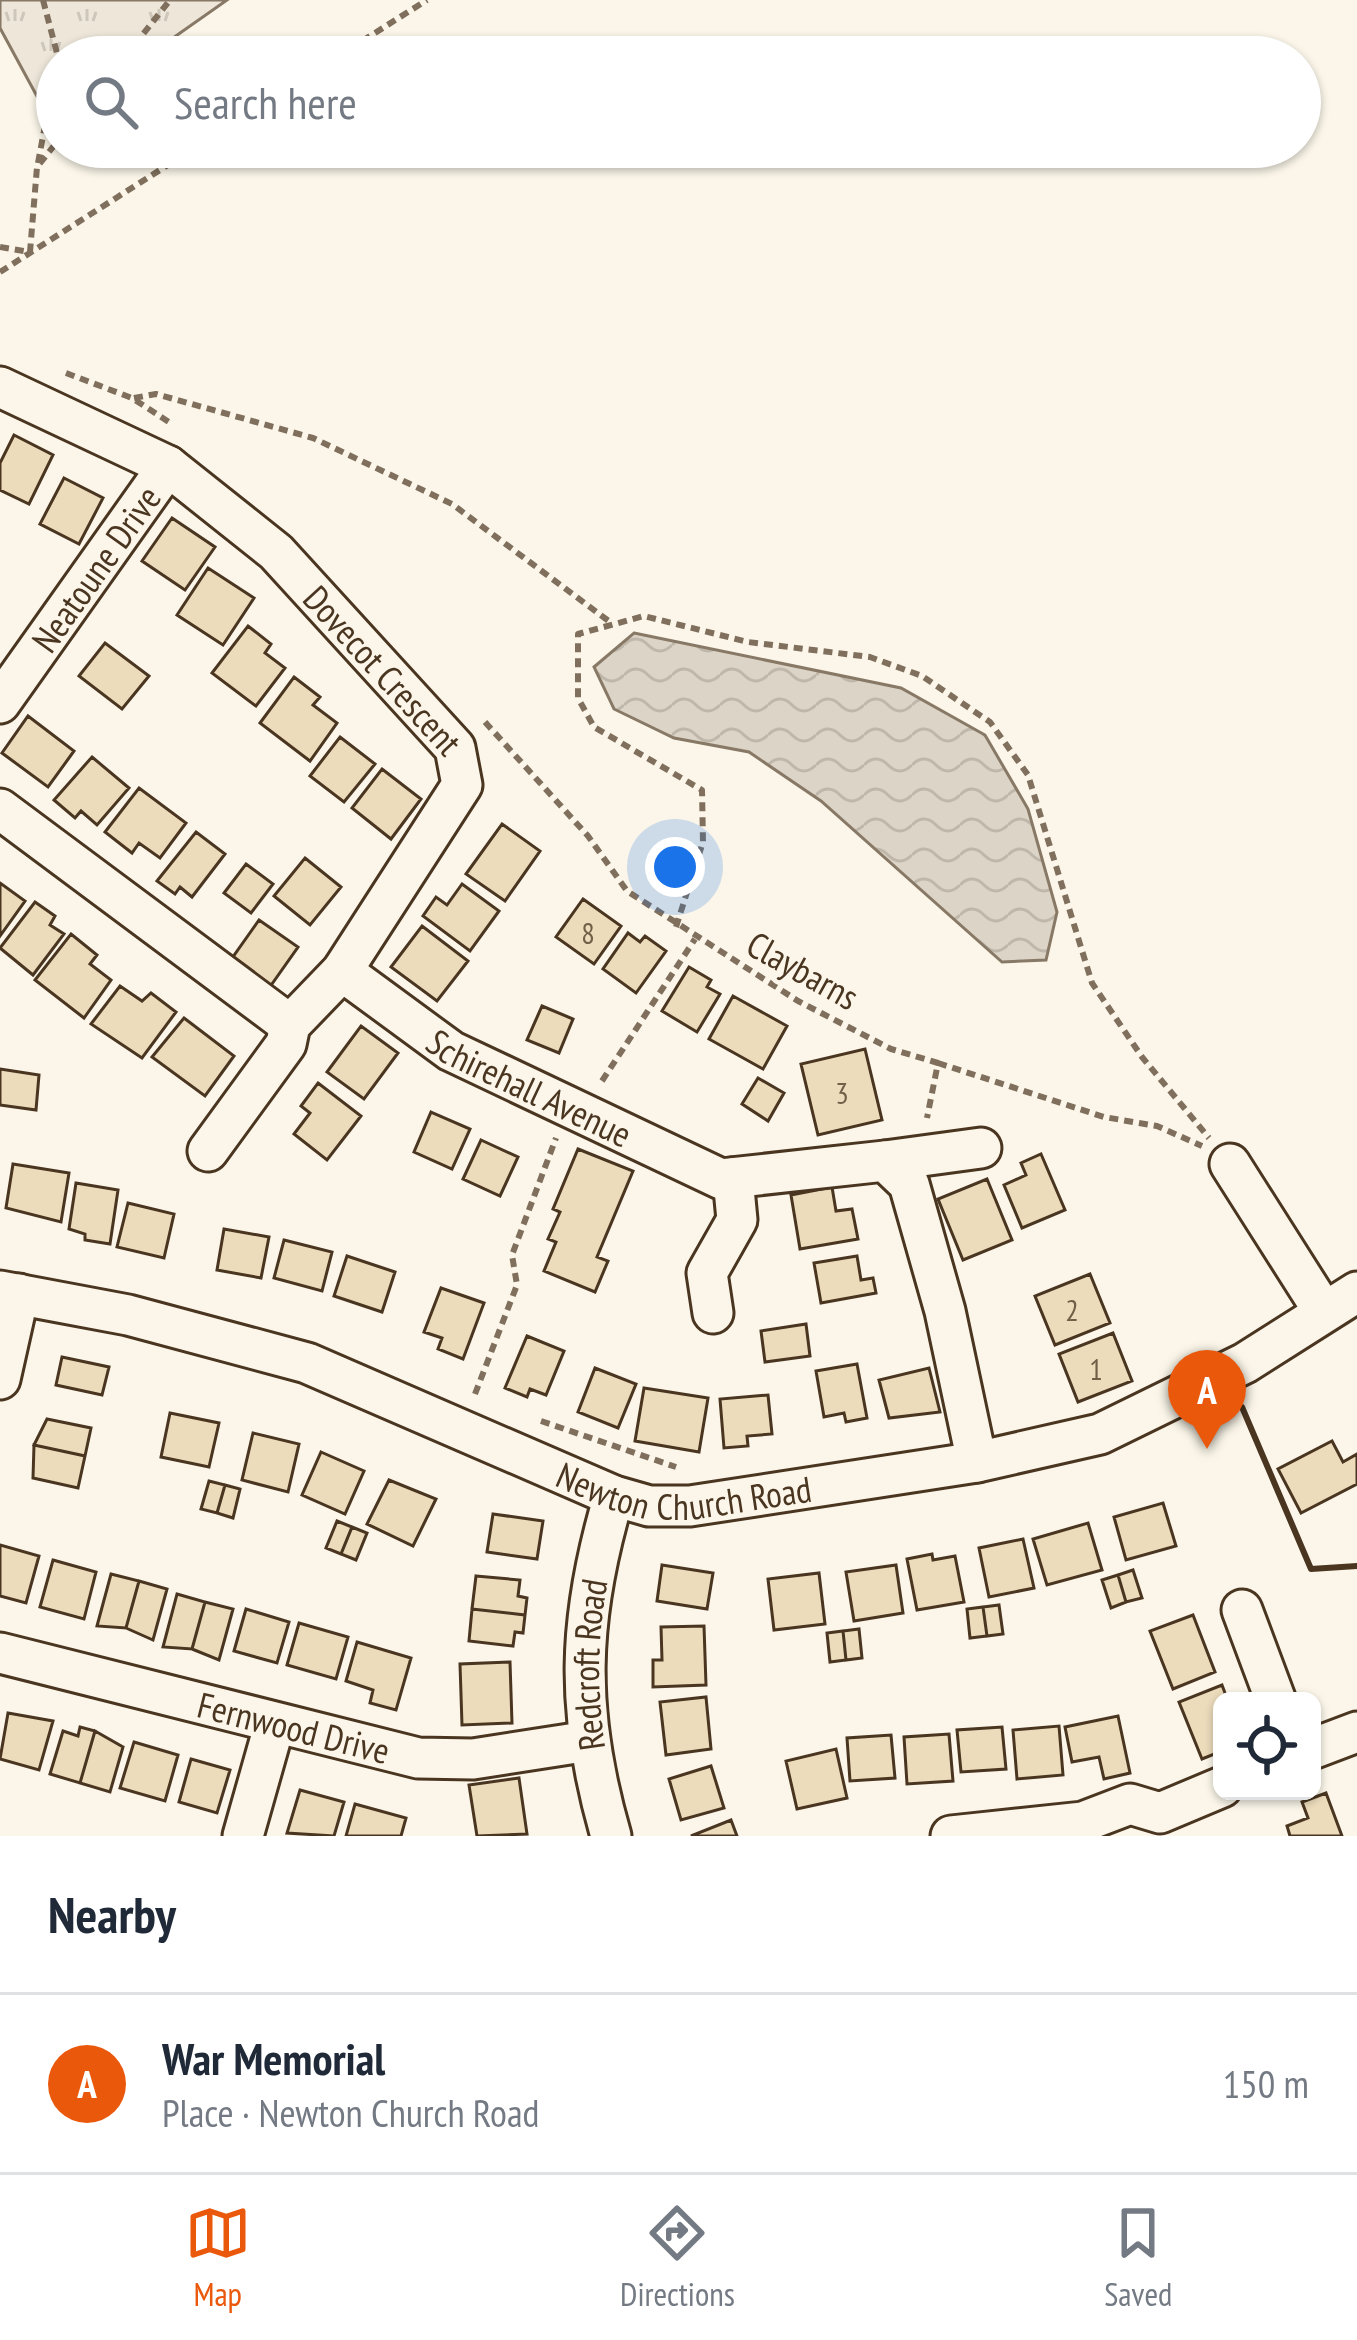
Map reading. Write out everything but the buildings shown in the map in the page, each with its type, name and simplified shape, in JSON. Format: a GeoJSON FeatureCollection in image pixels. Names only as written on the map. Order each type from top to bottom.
{"type":"FeatureCollection","features":[{"type":"Feature","properties":{"kind":"street","name":"Neatoune Drive"},"geometry":{"type":"LineString","coordinates":[[0,387],[168,466],[0,703]]}},
{"type":"Feature","properties":{"kind":"street","name":"Dovecot Crescent"},"geometry":{"type":"LineString","coordinates":[[168,466],[276,552],[455,748],[461,785],[342,971],[290,1025],[286,1045],[208,1151]]}},
{"type":"Feature","properties":{"kind":"street"},"geometry":{"type":"LineString","coordinates":[[0,809],[290,1025]]}},
{"type":"Feature","properties":{"kind":"street","name":"Schirehall Avenue"},"geometry":{"type":"LineString","coordinates":[[342,971],[451,1052],[721,1179],[981,1148]]}},
{"type":"Feature","properties":{"kind":"street"},"geometry":{"type":"LineString","coordinates":[[902,1159],[945,1311],[977,1462]]}},
{"type":"Feature","properties":{"kind":"street"},"geometry":{"type":"LineString","coordinates":[[1230,1164],[1340,1302]]}},
{"type":"Feature","properties":{"kind":"street"},"geometry":{"type":"LineString","coordinates":[[713,1313],[706,1273],[737,1220],[734,1178]]}},
{"type":"Feature","properties":{"kind":"street"},"geometry":{"type":"LineString","coordinates":[[0,1379],[10,1292]]}},
{"type":"Feature","properties":{"kind":"street","name":"Newton Church Road"},"geometry":{"type":"LineString","coordinates":[[10,1292],[128,1315],[307,1363],[614,1496],[649,1506],[690,1506],[977,1462],[1100,1434],[1174,1402],[1340,1302]]}},
{"type":"Feature","properties":{"kind":"street","name":"Redcroft Road"},"geometry":{"type":"LineString","coordinates":[[611,1836],[589,1741],[582,1671],[585,1618],[614,1496]]}},
{"type":"Feature","properties":{"kind":"street"},"geometry":{"type":"LineString","coordinates":[[1242,1610],[1273,1692]]}},
{"type":"Feature","properties":{"kind":"street","name":"Fernwood Drive"},"geometry":{"type":"LineString","coordinates":[[0,1653],[275,1723],[447,1760],[589,1741]]}},
{"type":"Feature","properties":{"kind":"street"},"geometry":{"type":"LineString","coordinates":[[243,1836],[275,1723]]}},
{"type":"Feature","properties":{"kind":"street"},"geometry":{"type":"LineString","coordinates":[[1321,1746],[1357,1732]]}},
{"type":"Feature","properties":{"kind":"street"},"geometry":{"type":"LineString","coordinates":[[951,1836],[1066,1825],[1130,1804],[1160,1814],[1213,1791]]}},
{"type":"Feature","properties":{"kind":"path"},"geometry":{"type":"LineString","coordinates":[[43,0],[52,36]]}},
{"type":"Feature","properties":{"kind":"path"},"geometry":{"type":"LineString","coordinates":[[142,36],[170,0]]}},
{"type":"Feature","properties":{"kind":"path"},"geometry":{"type":"LineString","coordinates":[[370,36],[427,0]]}},
{"type":"Feature","properties":{"kind":"path"},"geometry":{"type":"LineString","coordinates":[[30,252],[38,168]]}},
{"type":"Feature","properties":{"kind":"path"},"geometry":{"type":"LineString","coordinates":[[0,272],[163,168]]}},
{"type":"Feature","properties":{"kind":"path"},"geometry":{"type":"LineString","coordinates":[[0,247],[30,252]]}},
{"type":"Feature","properties":{"kind":"path"},"geometry":{"type":"LineString","coordinates":[[132,398],[156,394],[313,438],[452,504],[610,622]]}},
{"type":"Feature","properties":{"kind":"path"},"geometry":{"type":"LineString","coordinates":[[676,927],[703,842],[702,790],[593,727],[578,698],[578,634],[644,616],[748,642],[870,657],[922,676],[990,722],[1028,775],[1092,983],[1142,1057],[1230,1164]]}},
{"type":"Feature","properties":{"kind":"path","name":"Claybarns"},"geometry":{"type":"LineString","coordinates":[[588,836],[626,892],[695,939],[873,1040],[1103,1117],[1187,1136],[1230,1164]]}},
{"type":"Feature","properties":{"kind":"path"},"geometry":{"type":"LineString","coordinates":[[475,1394],[518,1285],[512,1255],[574,1110],[695,939]]}},
{"type":"Feature","properties":{"kind":"path"},"geometry":{"type":"LineString","coordinates":[[902,1159],[938,1063]]}},
{"type":"Feature","properties":{"kind":"path"},"geometry":{"type":"LineString","coordinates":[[456,1386],[491,1402]]}},
{"type":"Feature","properties":{"kind":"path"},"geometry":{"type":"LineString","coordinates":[[532,1417],[683,1468]]}},
{"type":"Feature","properties":{"kind":"green space"},"geometry":{"type":"Polygon","coordinates":[[[0,0],[227,0],[176,36],[36,36],[36,94],[0,28],[0,0]]]}},
{"type":"Feature","properties":{"kind":"water"},"geometry":{"type":"Polygon","coordinates":[[[634,633],[901,688],[985,735],[1028,809],[1057,912],[1046,960],[1002,962],[821,801],[749,752],[674,738],[614,709],[594,667],[634,633]]]}},
{"type":"Feature","properties":{"kind":"wall"},"geometry":{"type":"LineString","coordinates":[[1242,1407],[1311,1569],[1357,1566]]}},
{"type":"Feature","properties":{"kind":"place","name":"War Memorial"},"geometry":{"type":"Point","coordinates":[1207,1449]}}]}
